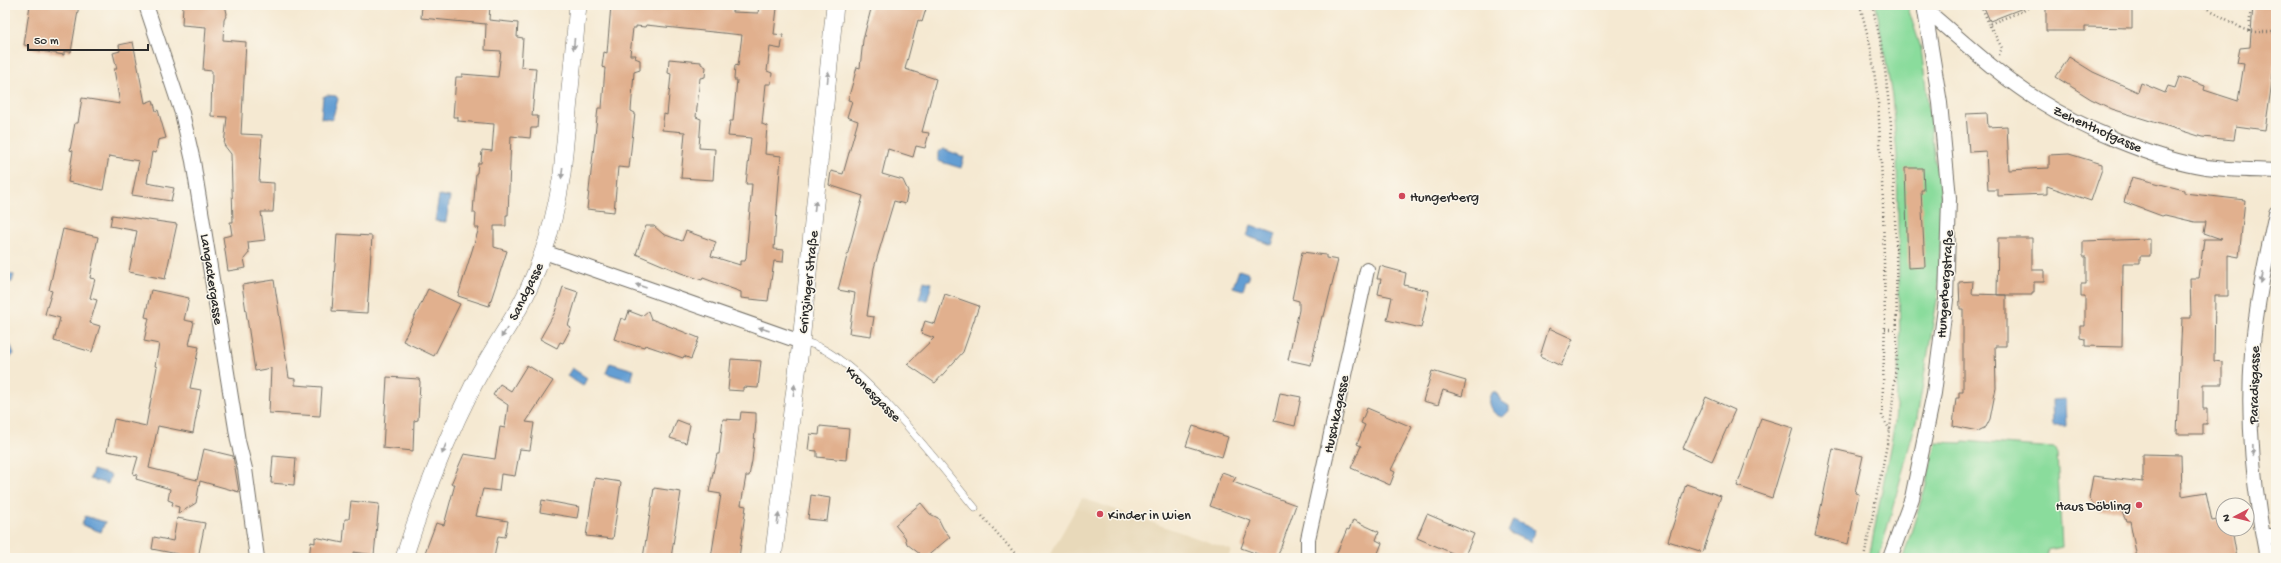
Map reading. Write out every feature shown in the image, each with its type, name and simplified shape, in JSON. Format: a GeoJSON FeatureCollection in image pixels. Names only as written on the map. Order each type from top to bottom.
{"type":"FeatureCollection","features":[{"type":"Feature","properties":{"kind":"street","name":"Langackergasse"},"geometry":{"type":"LineString","coordinates":[[146,5],[182,113],[193,161],[238,441],[245,469],[257,558]]}},
{"type":"Feature","properties":{"kind":"street","name":"Sandgasse"},"geometry":{"type":"LineString","coordinates":[[404,558],[444,448],[458,415],[485,363],[520,306],[544,252],[558,201],[562,174],[578,5]]}},
{"type":"Feature","properties":{"kind":"street","name":"Grinzinger Straße"},"geometry":{"type":"LineString","coordinates":[[773,558],[801,342],[835,5]]}},
{"type":"Feature","properties":{"kind":"street","name":"Zehenthofgasse"},"geometry":{"type":"LineString","coordinates":[[1925,8],[1996,68],[2037,100],[2066,117],[2141,148],[2206,166],[2276,171]]}},
{"type":"Feature","properties":{"kind":"street","name":"Hungerbergstraße"},"geometry":{"type":"LineString","coordinates":[[1890,558],[1912,498],[1934,393],[1946,300],[1949,198],[1940,103],[1925,8]]}},
{"type":"Feature","properties":{"kind":"street","name":"Paradisgasse"},"geometry":{"type":"LineString","coordinates":[[2267,558],[2270,536],[2254,475],[2252,354],[2260,288],[2276,213]]}},
{"type":"Feature","properties":{"kind":"street","name":"Kronesgasse"},"geometry":{"type":"LineString","coordinates":[[544,252],[801,342]]}},
{"type":"Feature","properties":{"kind":"street","name":"Huschkagasse"},"geometry":{"type":"LineString","coordinates":[[1308,558],[1308,539],[1367,270]]}},
{"type":"Feature","properties":{"kind":"lane","name":"Kronesgasse"},"geometry":{"type":"LineString","coordinates":[[801,342],[812,342],[852,368],[896,415],[975,508]]}},
{"type":"Feature","properties":{"kind":"path"},"geometry":{"type":"LineString","coordinates":[[1860,5],[1871,49],[1878,100],[1883,202],[1885,329],[1882,416],[1890,430]]}},
{"type":"Feature","properties":{"kind":"path"},"geometry":{"type":"LineString","coordinates":[[1864,558],[1890,430],[1897,339],[1894,173],[1888,86],[1872,5]]}},
{"type":"Feature","properties":{"kind":"path"},"geometry":{"type":"LineString","coordinates":[[1981,5],[2002,48],[1996,68]]}},
{"type":"Feature","properties":{"kind":"path"},"geometry":{"type":"LineString","coordinates":[[1989,24],[2023,11],[2032,5]]}},
{"type":"Feature","properties":{"kind":"path"},"geometry":{"type":"LineString","coordinates":[[2202,5],[2249,31],[2276,32]]}},
{"type":"Feature","properties":{"kind":"path"},"geometry":{"type":"LineString","coordinates":[[2249,31],[2251,5]]}},
{"type":"Feature","properties":{"kind":"path"},"geometry":{"type":"LineString","coordinates":[[1885,329],[1896,329]]}},
{"type":"Feature","properties":{"kind":"path"},"geometry":{"type":"LineString","coordinates":[[975,508],[1019,558]]}},
{"type":"Feature","properties":{"kind":"shaded area","name":"Kinder in Wien"},"geometry":{"type":"Polygon","coordinates":[[[1082,498],[1231,550],[1228,558],[1048,558],[1082,498]]]}},
{"type":"Feature","properties":{"kind":"green space"},"geometry":{"type":"Polygon","coordinates":[[[1876,5],[1907,5],[1921,48],[1935,160],[1941,185],[1941,233],[1938,295],[1917,418],[1879,558],[1869,558],[1895,422],[1900,345],[1897,155],[1892,97],[1876,5]]]}},
{"type":"Feature","properties":{"kind":"green space"},"geometry":{"type":"Polygon","coordinates":[[[1963,441],[2054,448],[2057,454],[2062,547],[2048,550],[2047,558],[1903,558],[1925,488],[1936,442],[1962,443],[1963,441]]]}},
{"type":"Feature","properties":{"kind":"water"},"geometry":{"type":"Polygon","coordinates":[[[327,95],[336,96],[338,99],[332,120],[321,118],[323,97],[327,95]]]}},
{"type":"Feature","properties":{"kind":"water"},"geometry":{"type":"Polygon","coordinates":[[[943,149],[964,157],[961,168],[938,161],[938,152],[943,149]]]}},
{"type":"Feature","properties":{"kind":"water"},"geometry":{"type":"Polygon","coordinates":[[[439,195],[450,197],[446,222],[435,221],[439,195]]]}},
{"type":"Feature","properties":{"kind":"water"},"geometry":{"type":"Polygon","coordinates":[[[1251,225],[1276,234],[1272,245],[1247,236],[1251,225]]]}},
{"type":"Feature","properties":{"kind":"water"},"geometry":{"type":"Polygon","coordinates":[[[1239,270],[1248,273],[1249,279],[1246,281],[1243,290],[1233,287],[1239,270]]]}},
{"type":"Feature","properties":{"kind":"water"},"geometry":{"type":"Polygon","coordinates":[[[5,272],[14,275],[12,282],[5,283],[5,272]]]}},
{"type":"Feature","properties":{"kind":"water"},"geometry":{"type":"Polygon","coordinates":[[[924,281],[932,283],[927,301],[919,299],[924,281]]]}},
{"type":"Feature","properties":{"kind":"water"},"geometry":{"type":"Polygon","coordinates":[[[5,343],[11,346],[14,354],[5,363],[5,343]]]}},
{"type":"Feature","properties":{"kind":"water"},"geometry":{"type":"Polygon","coordinates":[[[610,363],[634,370],[631,381],[606,373],[610,363]]]}},
{"type":"Feature","properties":{"kind":"water"},"geometry":{"type":"Polygon","coordinates":[[[572,368],[587,378],[583,386],[567,376],[572,368]]]}},
{"type":"Feature","properties":{"kind":"water"},"geometry":{"type":"Polygon","coordinates":[[[1493,392],[1496,392],[1501,401],[1509,406],[1509,411],[1503,417],[1495,414],[1490,407],[1489,399],[1493,392]]]}},
{"type":"Feature","properties":{"kind":"water"},"geometry":{"type":"Polygon","coordinates":[[[2065,399],[2066,426],[2053,426],[2052,400],[2065,399]]]}},
{"type":"Feature","properties":{"kind":"water"},"geometry":{"type":"Polygon","coordinates":[[[93,470],[111,475],[108,484],[90,479],[93,470]]]}},
{"type":"Feature","properties":{"kind":"water"},"geometry":{"type":"Polygon","coordinates":[[[85,516],[105,522],[101,532],[82,525],[85,516]]]}},
{"type":"Feature","properties":{"kind":"water"},"geometry":{"type":"Polygon","coordinates":[[[1513,520],[1535,530],[1530,542],[1508,532],[1513,520]]]}},
{"type":"Feature","properties":{"kind":"building"},"geometry":{"type":"Polygon","coordinates":[[[30,5],[79,5],[71,52],[64,51],[64,55],[29,49],[29,46],[24,45],[30,5]]]}},
{"type":"Feature","properties":{"kind":"building"},"geometry":{"type":"Polygon","coordinates":[[[183,5],[223,5],[227,14],[224,20],[223,40],[246,42],[241,134],[262,135],[259,182],[274,183],[274,198],[273,212],[261,212],[265,240],[248,242],[249,253],[244,259],[246,268],[228,271],[223,237],[232,235],[230,222],[233,222],[231,154],[224,145],[227,117],[211,116],[212,71],[203,70],[206,27],[182,25],[183,5]]]}},
{"type":"Feature","properties":{"kind":"building"},"geometry":{"type":"Polygon","coordinates":[[[422,5],[490,5],[489,20],[518,23],[517,37],[523,38],[521,67],[536,68],[532,116],[538,116],[537,128],[531,128],[530,138],[511,136],[508,215],[506,215],[506,226],[494,226],[494,247],[507,251],[489,306],[458,296],[479,228],[475,228],[476,213],[473,213],[478,163],[481,163],[482,150],[492,151],[494,124],[458,121],[458,117],[453,117],[456,77],[462,77],[462,74],[498,77],[501,51],[485,50],[486,24],[421,18],[422,5]]]}},
{"type":"Feature","properties":{"kind":"building"},"geometry":{"type":"Polygon","coordinates":[[[611,5],[732,5],[732,12],[758,13],[759,6],[777,8],[774,34],[783,35],[781,49],[770,47],[767,71],[772,73],[771,84],[766,84],[762,124],[767,126],[765,154],[781,156],[774,249],[784,250],[783,262],[774,261],[768,301],[741,298],[741,292],[703,278],[702,280],[681,273],[636,254],[646,226],[654,226],[663,234],[682,241],[686,231],[716,242],[711,256],[740,265],[740,261],[745,261],[752,184],[746,184],[751,138],[728,136],[730,121],[733,121],[737,80],[734,80],[735,65],[738,66],[742,35],[646,25],[645,27],[636,26],[636,28],[633,28],[630,55],[636,55],[635,58],[640,60],[640,70],[634,72],[631,111],[635,113],[629,168],[618,167],[614,212],[587,209],[598,108],[602,108],[605,68],[602,67],[604,52],[607,53],[611,5]]]}},
{"type":"Feature","properties":{"kind":"building"},"geometry":{"type":"Polygon","coordinates":[[[872,5],[917,5],[926,9],[922,22],[918,20],[905,69],[936,79],[922,132],[929,133],[925,148],[916,146],[913,157],[888,149],[882,174],[903,180],[908,191],[905,204],[894,201],[874,268],[867,316],[874,317],[871,336],[849,333],[855,293],[838,290],[863,196],[829,185],[831,171],[843,174],[858,121],[847,117],[852,101],[848,100],[857,67],[860,68],[863,40],[872,5]]]}},
{"type":"Feature","properties":{"kind":"building"},"geometry":{"type":"Polygon","coordinates":[[[1983,5],[2028,5],[2028,6],[1990,21],[1983,5]]]}},
{"type":"Feature","properties":{"kind":"building"},"geometry":{"type":"Polygon","coordinates":[[[2046,5],[2132,5],[2132,28],[2085,27],[2085,31],[2046,31],[2046,5]]]}},
{"type":"Feature","properties":{"kind":"building"},"geometry":{"type":"Polygon","coordinates":[[[2253,5],[2276,5],[2276,54],[2265,130],[2236,126],[2234,140],[2202,137],[2112,109],[2091,99],[2056,77],[2069,57],[2093,72],[2138,92],[2141,83],[2165,93],[2168,86],[2175,88],[2179,77],[2205,86],[2204,90],[2238,101],[2244,64],[2237,63],[2240,48],[2250,47],[2253,5]]]}},
{"type":"Feature","properties":{"kind":"building"},"geometry":{"type":"Polygon","coordinates":[[[133,42],[145,103],[153,100],[156,111],[158,110],[166,138],[158,140],[156,153],[152,152],[147,183],[174,188],[171,201],[132,195],[139,161],[109,156],[103,190],[68,182],[73,151],[70,150],[75,123],[78,123],[82,98],[120,104],[114,69],[117,69],[113,53],[120,51],[119,45],[133,42]]]}},
{"type":"Feature","properties":{"kind":"building"},"geometry":{"type":"Polygon","coordinates":[[[669,59],[701,62],[701,64],[706,67],[705,77],[700,78],[696,117],[701,119],[699,148],[715,149],[713,180],[681,178],[685,132],[662,130],[664,114],[667,115],[671,74],[668,73],[669,59]]]}},
{"type":"Feature","properties":{"kind":"building"},"geometry":{"type":"Polygon","coordinates":[[[1987,113],[1988,127],[2007,126],[2009,170],[2049,168],[2049,155],[2069,154],[2102,164],[2102,169],[2091,201],[2047,186],[2047,194],[1998,196],[1998,190],[1988,190],[1986,151],[1969,152],[1966,114],[1987,113]]]}},
{"type":"Feature","properties":{"kind":"building"},"geometry":{"type":"Polygon","coordinates":[[[1905,168],[1923,168],[1924,190],[1921,190],[1925,267],[1908,268],[1905,168]]]}},
{"type":"Feature","properties":{"kind":"building"},"geometry":{"type":"Polygon","coordinates":[[[2132,177],[2184,190],[2184,193],[2245,200],[2239,257],[2228,255],[2228,296],[2215,296],[2214,361],[2222,362],[2222,384],[2203,384],[2203,409],[2207,409],[2207,424],[2203,424],[2203,434],[2177,434],[2182,318],[2191,318],[2190,278],[2199,278],[2204,239],[2221,239],[2204,233],[2206,222],[2195,222],[2165,215],[2162,216],[2124,202],[2132,177]]]}},
{"type":"Feature","properties":{"kind":"building"},"geometry":{"type":"Polygon","coordinates":[[[112,215],[177,224],[165,279],[129,272],[137,231],[110,226],[112,215]]]}},
{"type":"Feature","properties":{"kind":"building"},"geometry":{"type":"Polygon","coordinates":[[[63,229],[98,237],[90,278],[95,279],[90,298],[97,300],[90,323],[100,326],[92,352],[54,341],[60,318],[45,314],[52,291],[49,290],[63,229]]]}},
{"type":"Feature","properties":{"kind":"building"},"geometry":{"type":"Polygon","coordinates":[[[337,234],[372,236],[367,313],[332,311],[337,234]]]}},
{"type":"Feature","properties":{"kind":"building"},"geometry":{"type":"Polygon","coordinates":[[[1998,238],[2032,238],[2032,270],[2044,270],[2044,282],[2034,282],[2034,292],[2032,292],[2032,295],[1997,295],[1998,238]]]}},
{"type":"Feature","properties":{"kind":"building"},"geometry":{"type":"Polygon","coordinates":[[[2150,239],[2150,256],[2140,256],[2140,263],[2123,263],[2122,347],[2085,346],[2085,339],[2080,338],[2080,326],[2085,326],[2085,296],[2081,296],[2081,284],[2086,284],[2086,257],[2083,257],[2083,241],[2150,239]]]}},
{"type":"Feature","properties":{"kind":"building"},"geometry":{"type":"Polygon","coordinates":[[[1302,252],[1326,255],[1326,258],[1338,260],[1324,316],[1322,316],[1311,365],[1288,360],[1299,310],[1299,301],[1292,299],[1302,252]]]}},
{"type":"Feature","properties":{"kind":"building"},"geometry":{"type":"Polygon","coordinates":[[[1380,266],[1406,273],[1404,285],[1429,291],[1421,328],[1387,320],[1392,297],[1378,294],[1381,279],[1377,279],[1380,266]]]}},
{"type":"Feature","properties":{"kind":"building"},"geometry":{"type":"Polygon","coordinates":[[[274,280],[289,378],[295,379],[295,385],[322,387],[320,416],[269,413],[271,368],[255,371],[242,285],[274,280]]]}},
{"type":"Feature","properties":{"kind":"building"},"geometry":{"type":"Polygon","coordinates":[[[1973,281],[1972,294],[2006,295],[2006,346],[1995,346],[1996,388],[1990,419],[1986,427],[1978,431],[1953,426],[1956,398],[1959,398],[1959,392],[1963,392],[1963,309],[1960,309],[1959,282],[1973,281]]]}},
{"type":"Feature","properties":{"kind":"building"},"geometry":{"type":"Polygon","coordinates":[[[563,287],[578,292],[568,326],[571,328],[563,343],[560,342],[557,348],[540,339],[555,312],[563,287]]]}},
{"type":"Feature","properties":{"kind":"building"},"geometry":{"type":"Polygon","coordinates":[[[428,289],[460,304],[434,356],[403,341],[428,289]]]}},
{"type":"Feature","properties":{"kind":"building"},"geometry":{"type":"Polygon","coordinates":[[[151,290],[189,298],[184,320],[194,322],[189,345],[199,347],[190,388],[201,390],[193,433],[158,426],[149,468],[197,480],[204,449],[233,456],[239,492],[200,481],[196,503],[178,514],[179,507],[172,505],[173,502],[168,500],[170,489],[136,479],[137,475],[133,474],[138,457],[107,451],[114,419],[146,426],[157,367],[155,366],[159,344],[144,341],[149,318],[145,317],[151,290]]]}},
{"type":"Feature","properties":{"kind":"building"},"geometry":{"type":"Polygon","coordinates":[[[945,294],[979,306],[963,352],[935,383],[907,364],[934,338],[921,333],[925,321],[935,324],[945,294]]]}},
{"type":"Feature","properties":{"kind":"building"},"geometry":{"type":"Polygon","coordinates":[[[629,311],[642,316],[648,311],[651,319],[699,338],[691,359],[684,356],[683,358],[645,345],[644,347],[636,346],[614,339],[621,318],[626,320],[629,311]]]}},
{"type":"Feature","properties":{"kind":"building"},"geometry":{"type":"Polygon","coordinates":[[[1549,328],[1573,339],[1561,366],[1540,356],[1549,328]]]}},
{"type":"Feature","properties":{"kind":"building"},"geometry":{"type":"Polygon","coordinates":[[[731,359],[761,361],[758,388],[743,387],[743,391],[728,390],[731,359]]]}},
{"type":"Feature","properties":{"kind":"building"},"geometry":{"type":"Polygon","coordinates":[[[527,365],[553,381],[526,422],[534,423],[530,450],[520,449],[515,476],[501,474],[499,491],[483,489],[476,516],[508,521],[505,537],[498,536],[494,558],[423,558],[436,523],[444,525],[455,484],[451,484],[464,454],[495,459],[500,427],[505,428],[508,405],[493,395],[500,384],[511,391],[527,365]]]}},
{"type":"Feature","properties":{"kind":"building"},"geometry":{"type":"Polygon","coordinates":[[[1432,371],[1466,381],[1462,396],[1443,390],[1438,405],[1423,401],[1432,371]]]}},
{"type":"Feature","properties":{"kind":"building"},"geometry":{"type":"Polygon","coordinates":[[[387,377],[419,379],[418,420],[414,421],[413,451],[383,448],[387,377]]]}},
{"type":"Feature","properties":{"kind":"building"},"geometry":{"type":"Polygon","coordinates":[[[1280,393],[1301,397],[1295,426],[1274,421],[1280,393]]]}},
{"type":"Feature","properties":{"kind":"building"},"geometry":{"type":"Polygon","coordinates":[[[1706,397],[1735,410],[1712,461],[1683,448],[1706,397]]]}},
{"type":"Feature","properties":{"kind":"building"},"geometry":{"type":"Polygon","coordinates":[[[1367,408],[1412,427],[1391,470],[1395,472],[1390,485],[1351,468],[1361,446],[1357,444],[1365,425],[1361,423],[1367,408]]]}},
{"type":"Feature","properties":{"kind":"building"},"geometry":{"type":"Polygon","coordinates":[[[741,412],[756,413],[756,422],[752,461],[749,476],[746,476],[741,505],[746,506],[739,558],[711,558],[721,494],[709,492],[717,454],[719,454],[723,419],[740,420],[741,412]]]}},
{"type":"Feature","properties":{"kind":"building"},"geometry":{"type":"Polygon","coordinates":[[[1761,418],[1793,428],[1772,498],[1737,486],[1761,418]]]}},
{"type":"Feature","properties":{"kind":"building"},"geometry":{"type":"Polygon","coordinates":[[[677,420],[690,425],[686,443],[670,438],[677,420]]]}},
{"type":"Feature","properties":{"kind":"building"},"geometry":{"type":"Polygon","coordinates":[[[820,426],[849,429],[846,460],[817,457],[817,451],[808,450],[810,434],[819,435],[820,426]]]}},
{"type":"Feature","properties":{"kind":"building"},"geometry":{"type":"Polygon","coordinates":[[[1193,426],[1228,437],[1222,457],[1186,446],[1193,426]]]}},
{"type":"Feature","properties":{"kind":"building"},"geometry":{"type":"Polygon","coordinates":[[[1833,449],[1863,456],[1855,493],[1859,494],[1848,544],[1815,536],[1833,449]]]}},
{"type":"Feature","properties":{"kind":"building","name":"Haus Döbling"},"geometry":{"type":"Polygon","coordinates":[[[2143,454],[2181,455],[2182,496],[2206,492],[2212,521],[2215,520],[2215,537],[2233,537],[2237,558],[2137,558],[2130,521],[2126,521],[2121,510],[2099,511],[2089,498],[2093,476],[2143,482],[2143,454]]]}},
{"type":"Feature","properties":{"kind":"building"},"geometry":{"type":"Polygon","coordinates":[[[273,456],[296,458],[294,485],[271,483],[273,456]]]}},
{"type":"Feature","properties":{"kind":"building"},"geometry":{"type":"Polygon","coordinates":[[[1222,472],[1236,477],[1233,482],[1296,505],[1277,558],[1269,558],[1241,548],[1251,521],[1210,506],[1222,472]]]}},
{"type":"Feature","properties":{"kind":"building"},"geometry":{"type":"Polygon","coordinates":[[[595,478],[621,482],[613,539],[586,536],[595,478]]]}},
{"type":"Feature","properties":{"kind":"building"},"geometry":{"type":"Polygon","coordinates":[[[1686,484],[1721,496],[1703,552],[1668,541],[1686,484]]]}},
{"type":"Feature","properties":{"kind":"building"},"geometry":{"type":"Polygon","coordinates":[[[654,488],[681,492],[671,558],[643,558],[654,488]]]}},
{"type":"Feature","properties":{"kind":"building"},"geometry":{"type":"Polygon","coordinates":[[[811,495],[830,498],[827,521],[808,519],[811,495]]]}},
{"type":"Feature","properties":{"kind":"building"},"geometry":{"type":"Polygon","coordinates":[[[542,500],[579,507],[577,518],[540,512],[542,500]]]}},
{"type":"Feature","properties":{"kind":"building"},"geometry":{"type":"Polygon","coordinates":[[[351,501],[379,504],[374,555],[354,552],[354,558],[309,558],[311,542],[315,543],[315,537],[343,543],[345,519],[349,519],[351,501]]]}},
{"type":"Feature","properties":{"kind":"building"},"geometry":{"type":"Polygon","coordinates":[[[921,503],[930,514],[938,518],[950,537],[925,558],[907,544],[905,537],[895,525],[921,503]]]}},
{"type":"Feature","properties":{"kind":"building"},"geometry":{"type":"Polygon","coordinates":[[[1427,514],[1474,534],[1464,558],[1417,538],[1427,514]]]}},
{"type":"Feature","properties":{"kind":"building"},"geometry":{"type":"Polygon","coordinates":[[[177,518],[205,523],[198,558],[152,549],[154,537],[173,541],[177,518]]]}},
{"type":"Feature","properties":{"kind":"building"},"geometry":{"type":"Polygon","coordinates":[[[1353,520],[1379,532],[1376,540],[1382,543],[1376,558],[1342,558],[1336,555],[1347,529],[1349,530],[1353,520]]]}},
{"type":"Feature","properties":{"kind":"place","name":"Hungerberg"},"geometry":{"type":"Point","coordinates":[1402,196]}},
{"type":"Feature","properties":{"kind":"place","name":"Haus Döbling"},"geometry":{"type":"Point","coordinates":[2139,505]}},
{"type":"Feature","properties":{"kind":"place","name":"Kinder in Wien"},"geometry":{"type":"Point","coordinates":[1100,514]}}]}
